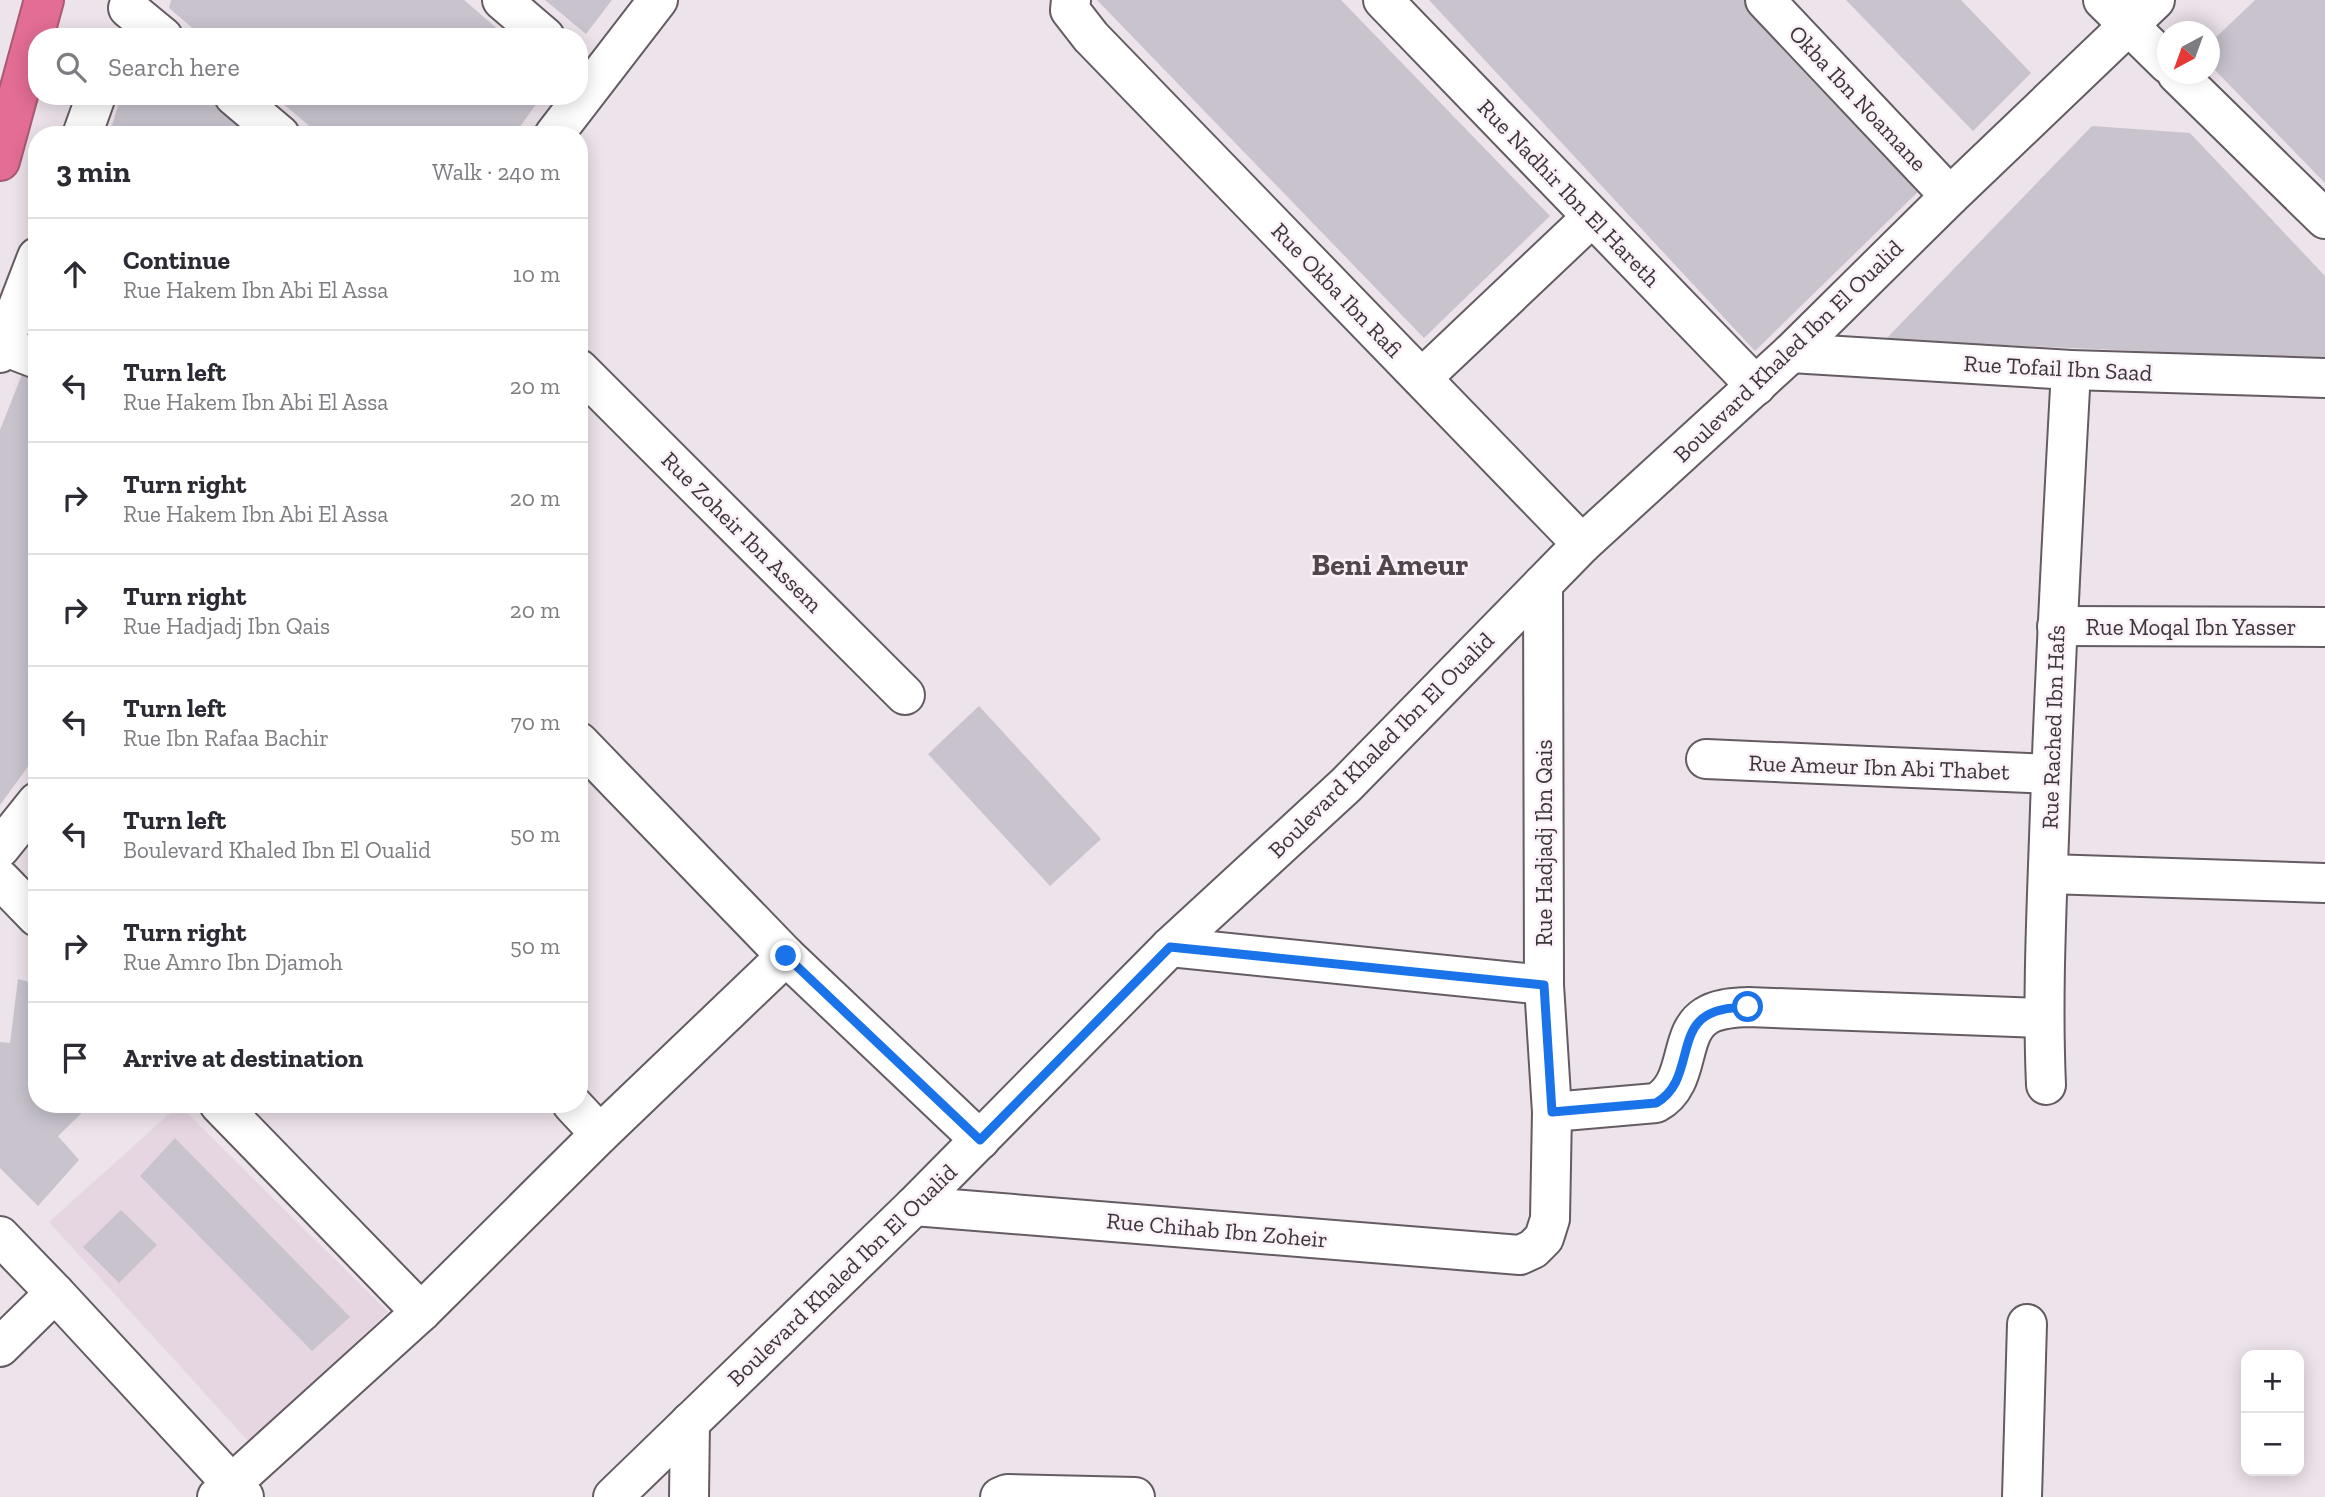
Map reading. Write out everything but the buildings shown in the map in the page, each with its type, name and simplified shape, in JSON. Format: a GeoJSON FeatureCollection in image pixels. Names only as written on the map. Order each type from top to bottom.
{"type":"FeatureCollection","features":[{"type":"Feature","properties":{"kind":"highway"},"geometry":{"type":"LineString","coordinates":[[36,28],[44,0]]}},
{"type":"Feature","properties":{"kind":"highway"},"geometry":{"type":"LineString","coordinates":[[0,161],[28,59]]}},
{"type":"Feature","properties":{"kind":"street"},"geometry":{"type":"LineString","coordinates":[[502,0],[535,28]]}},
{"type":"Feature","properties":{"kind":"street"},"geometry":{"type":"LineString","coordinates":[[588,72],[658,0]]}},
{"type":"Feature","properties":{"kind":"street","name":"Rue Okba Ibn Rafi"},"geometry":{"type":"LineString","coordinates":[[1071,0],[1070,10],[1091,37],[1582,544]]}},
{"type":"Feature","properties":{"kind":"street","name":"Rue Nadhir Ibn El Hareth"},"geometry":{"type":"LineString","coordinates":[[1383,0],[1756,386]]}},
{"type":"Feature","properties":{"kind":"street","name":"Okba Ibn Noamane"},"geometry":{"type":"LineString","coordinates":[[1765,0],[1950,196]]}},
{"type":"Feature","properties":{"kind":"street"},"geometry":{"type":"LineString","coordinates":[[2129,8],[2157,48]]}},
{"type":"Feature","properties":{"kind":"street","name":"Boulevard Khaled Ibn El Oualid"},"geometry":{"type":"LineString","coordinates":[[613,1497],[914,1206],[1170,947],[1346,785],[1582,544],[1791,353],[1950,196],[2129,8]]}},
{"type":"Feature","properties":{"kind":"street"},"geometry":{"type":"LineString","coordinates":[[125,15],[147,28]]}},
{"type":"Feature","properties":{"kind":"street"},"geometry":{"type":"LineString","coordinates":[[2187,84],[2325,219]]}},
{"type":"Feature","properties":{"kind":"street"},"geometry":{"type":"LineString","coordinates":[[85,126],[93,105]]}},
{"type":"Feature","properties":{"kind":"street"},"geometry":{"type":"LineString","coordinates":[[245,105],[269,126]]}},
{"type":"Feature","properties":{"kind":"street"},"geometry":{"type":"LineString","coordinates":[[559,126],[570,105]]}},
{"type":"Feature","properties":{"kind":"street"},"geometry":{"type":"LineString","coordinates":[[1422,378],[1592,217]]}},
{"type":"Feature","properties":{"kind":"street"},"geometry":{"type":"LineString","coordinates":[[13,353],[28,293]]}},
{"type":"Feature","properties":{"kind":"street","name":"Rue Tofail Ibn Saad"},"geometry":{"type":"LineString","coordinates":[[1791,353],[2071,370],[2325,378]]}},
{"type":"Feature","properties":{"kind":"street","name":"Rue Rached Ibn Hafs"},"geometry":{"type":"LineString","coordinates":[[2046,1085],[2043,1018],[2051,774],[2071,370]]}},
{"type":"Feature","properties":{"kind":"street","name":"Rue Zoheir Ibn Assem"},"geometry":{"type":"LineString","coordinates":[[588,378],[905,695]]}},
{"type":"Feature","properties":{"kind":"street","name":"Rue Hadjadj Ibn Qais"},"geometry":{"type":"LineString","coordinates":[[1520,1255],[1533,1249],[1544,1238],[1550,1219],[1552,1112],[1544,985],[1543,584]]}},
{"type":"Feature","properties":{"kind":"street","name":"Rue Moqal Ibn Yasser"},"geometry":{"type":"LineString","coordinates":[[2057,626],[2325,627]]}},
{"type":"Feature","properties":{"kind":"street"},"geometry":{"type":"LineString","coordinates":[[588,751],[786,956],[980,1140]]}},
{"type":"Feature","properties":{"kind":"street","name":"Rue Ameur Ibn Abi Thabet"},"geometry":{"type":"LineString","coordinates":[[1706,759],[2051,774]]}},
{"type":"Feature","properties":{"kind":"street"},"geometry":{"type":"LineString","coordinates":[[0,848],[28,813]]}},
{"type":"Feature","properties":{"kind":"street"},"geometry":{"type":"LineString","coordinates":[[2048,874],[2325,883]]}},
{"type":"Feature","properties":{"kind":"street"},"geometry":{"type":"LineString","coordinates":[[0,879],[28,908]]}},
{"type":"Feature","properties":{"kind":"street"},"geometry":{"type":"LineString","coordinates":[[1170,947],[1544,985]]}},
{"type":"Feature","properties":{"kind":"street"},"geometry":{"type":"LineString","coordinates":[[0,1236],[55,1293],[230,1492],[421,1312],[600,1134],[786,956]]}},
{"type":"Feature","properties":{"kind":"street"},"geometry":{"type":"LineString","coordinates":[[1552,1112],[1656,1103],[1668,1096],[1676,1083],[1693,1030],[1704,1016],[1720,1010],[1748,1007],[2043,1018]]}},
{"type":"Feature","properties":{"kind":"street"},"geometry":{"type":"LineString","coordinates":[[228,1113],[421,1312]]}},
{"type":"Feature","properties":{"kind":"street"},"geometry":{"type":"LineString","coordinates":[[580,1113],[600,1134]]}},
{"type":"Feature","properties":{"kind":"street","name":"Rue Chihab Ibn Zoheir"},"geometry":{"type":"LineString","coordinates":[[914,1206],[1520,1255]]}},
{"type":"Feature","properties":{"kind":"street"},"geometry":{"type":"LineString","coordinates":[[0,1346],[55,1293]]}},
{"type":"Feature","properties":{"kind":"street"},"geometry":{"type":"LineString","coordinates":[[2022,1497],[2027,1324]]}},
{"type":"Feature","properties":{"kind":"street"},"geometry":{"type":"LineString","coordinates":[[689,1497],[690,1422]]}},
{"type":"Feature","properties":{"kind":"street"},"geometry":{"type":"LineString","coordinates":[[1000,1497],[1007,1494],[1135,1497]]}},
{"type":"Feature","properties":{"kind":"shaded area"},"geometry":{"type":"Polygon","coordinates":[[[170,1113],[187,1113],[388,1312],[249,1442],[49,1222],[170,1113]]]}},
{"type":"Feature","properties":{"kind":"district","name":"Beni Ameur"},"geometry":{"type":"Point","coordinates":[1390,565]}},
{"type":"Feature","properties":{"kind":"route"},"geometry":{"type":"LineString","coordinates":[[786,956],[980,1140],[1170,947],[1544,985],[1552,1112],[1656,1103],[1668,1096],[1676,1083],[1693,1030],[1704,1016],[1720,1010],[1748,1007]]}}]}
